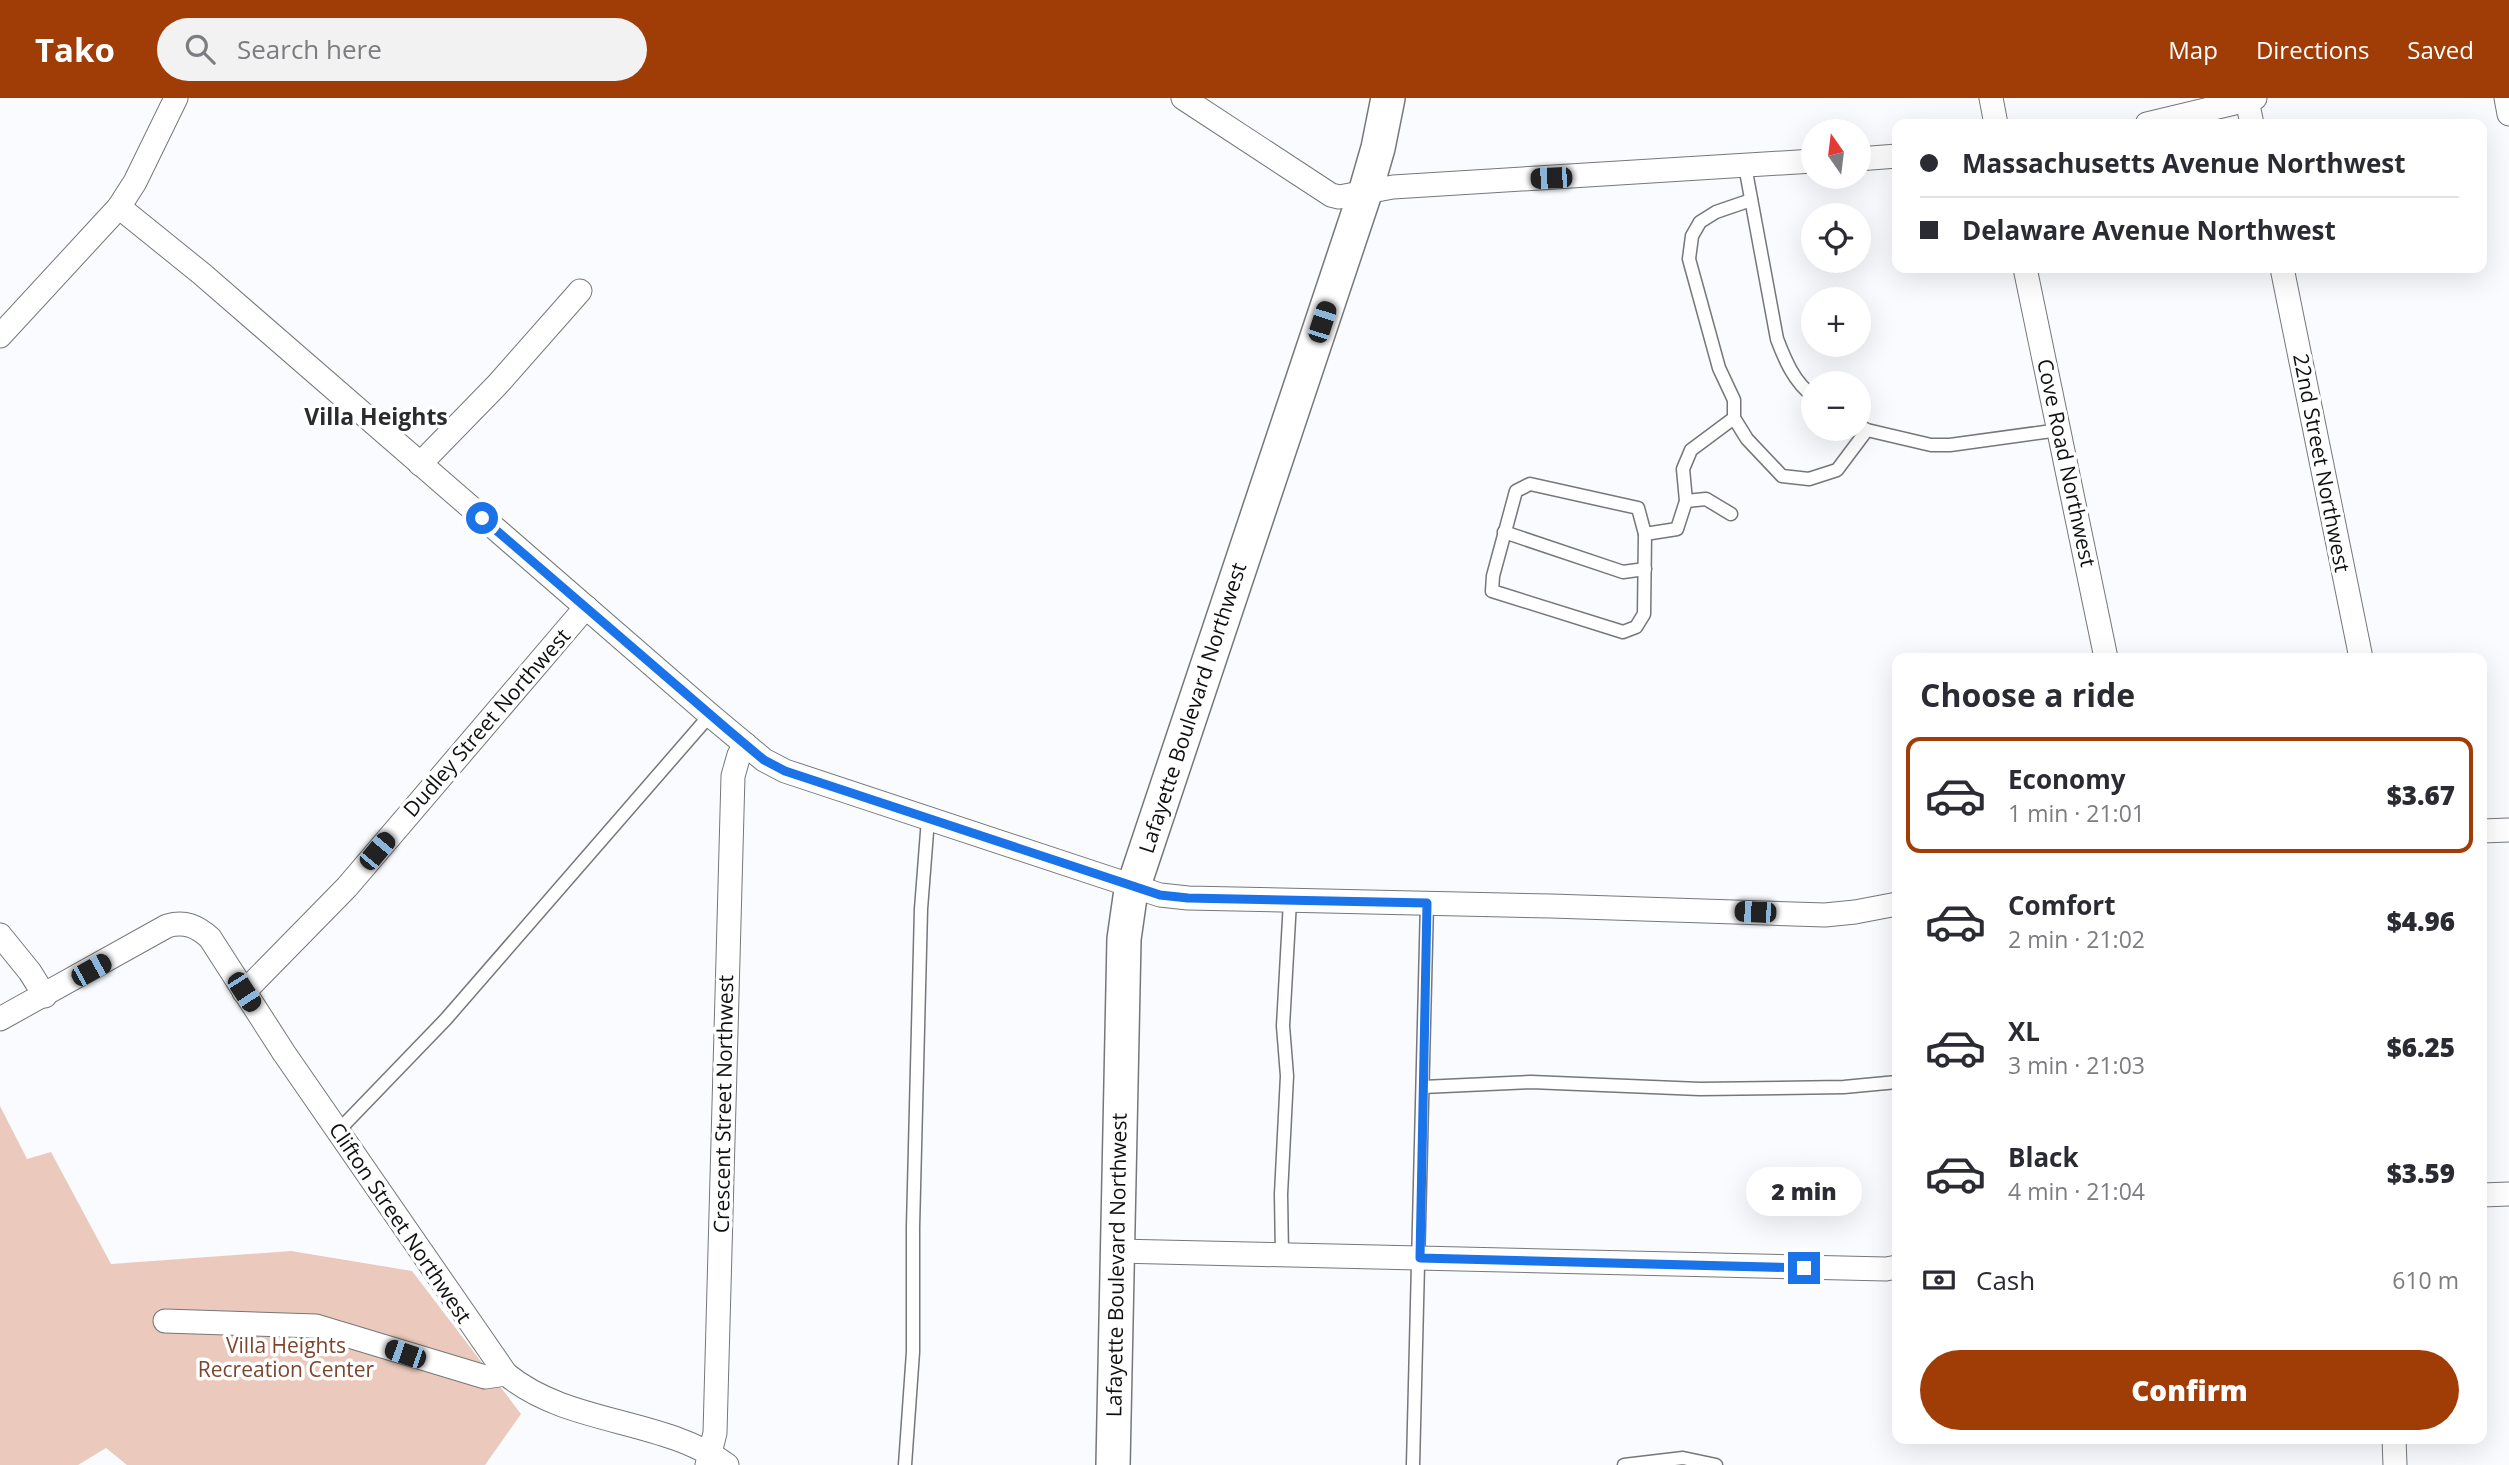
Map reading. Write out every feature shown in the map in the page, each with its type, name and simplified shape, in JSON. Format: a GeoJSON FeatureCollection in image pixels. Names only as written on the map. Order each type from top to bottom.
{"type":"FeatureCollection","features":[{"type":"Feature","properties":{"kind":"main road","name":"Lafayette Boulevard Northwest"},"geometry":{"type":"LineString","coordinates":[[1113,1465],[1124,939],[1133,888],[1365,193],[1388,98]]}},
{"type":"Feature","properties":{"kind":"street"},"geometry":{"type":"LineString","coordinates":[[0,336],[118,207],[135,182],[176,98]]}},
{"type":"Feature","properties":{"kind":"street"},"geometry":{"type":"LineString","coordinates":[[1183,98],[1331,195],[1339,197],[1406,186],[1801,162]]}},
{"type":"Feature","properties":{"kind":"street"},"geometry":{"type":"LineString","coordinates":[[1991,98],[1995,119]]}},
{"type":"Feature","properties":{"kind":"street"},"geometry":{"type":"LineString","coordinates":[[2506,98],[2509,114]]}},
{"type":"Feature","properties":{"kind":"street"},"geometry":{"type":"LineString","coordinates":[[2168,119],[2251,99],[2252,119]]}},
{"type":"Feature","properties":{"kind":"street"},"geometry":{"type":"LineString","coordinates":[[1871,158],[1892,156]]}},
{"type":"Feature","properties":{"kind":"street"},"geometry":{"type":"LineString","coordinates":[[118,207],[202,274],[710,715],[764,760],[785,771],[1160,895],[1188,898],[1825,915],[1892,905]]}},
{"type":"Feature","properties":{"kind":"street","name":"Cove Road Northwest"},"geometry":{"type":"LineString","coordinates":[[2026,273],[2105,653]]}},
{"type":"Feature","properties":{"kind":"street","name":"22nd Street Northwest"},"geometry":{"type":"LineString","coordinates":[[2283,273],[2360,653]]}},
{"type":"Feature","properties":{"kind":"street"},"geometry":{"type":"LineString","coordinates":[[420,464],[497,385],[580,291]]}},
{"type":"Feature","properties":{"kind":"street","name":"Dudley Street Northwest"},"geometry":{"type":"LineString","coordinates":[[244,992],[347,887],[586,607]]}},
{"type":"Feature","properties":{"kind":"street","name":"Crescent Street Northwest"},"geometry":{"type":"LineString","coordinates":[[715,1461],[733,776],[738,755],[745,744]]}},
{"type":"Feature","properties":{"kind":"street"},"geometry":{"type":"LineString","coordinates":[[2487,831],[2509,830]]}},
{"type":"Feature","properties":{"kind":"street","name":"Clifton Street Northwest"},"geometry":{"type":"LineString","coordinates":[[0,1019],[167,926],[189,925],[201,930],[210,938],[338,1131],[506,1374],[522,1388],[536,1395],[691,1443],[715,1461]]}},
{"type":"Feature","properties":{"kind":"street"},"geometry":{"type":"LineString","coordinates":[[0,935],[30,972],[45,996]]}},
{"type":"Feature","properties":{"kind":"street"},"geometry":{"type":"LineString","coordinates":[[2487,1195],[2509,1194]]}},
{"type":"Feature","properties":{"kind":"street"},"geometry":{"type":"LineString","coordinates":[[1117,1251],[1892,1268]]}},
{"type":"Feature","properties":{"kind":"street"},"geometry":{"type":"LineString","coordinates":[[165,1321],[316,1326],[485,1377],[506,1374]]}},
{"type":"Feature","properties":{"kind":"street"},"geometry":{"type":"LineString","coordinates":[[2394,1444],[2395,1465]]}},
{"type":"Feature","properties":{"kind":"lane"},"geometry":{"type":"LineString","coordinates":[[1745,166],[1777,339],[1785,361],[1801,385]]}},
{"type":"Feature","properties":{"kind":"lane"},"geometry":{"type":"LineString","coordinates":[[1751,200],[1716,212],[1700,222],[1692,236],[1689,259],[1719,368],[1734,400],[1734,418],[1747,439],[1782,476],[1809,479],[1837,470],[1855,441]]}},
{"type":"Feature","properties":{"kind":"lane"},"geometry":{"type":"LineString","coordinates":[[1646,534],[1677,529],[1686,501],[1683,469],[1691,450],[1734,418]]}},
{"type":"Feature","properties":{"kind":"lane"},"geometry":{"type":"LineString","coordinates":[[1871,430],[1931,445],[1950,445],[2059,430]]}},
{"type":"Feature","properties":{"kind":"lane"},"geometry":{"type":"LineString","coordinates":[[1530,484],[1638,508],[1646,534],[1644,614],[1636,628],[1623,632],[1492,591],[1493,576],[1516,491],[1530,484]]}},
{"type":"Feature","properties":{"kind":"lane"},"geometry":{"type":"LineString","coordinates":[[1686,501],[1706,499],[1731,513]]}},
{"type":"Feature","properties":{"kind":"lane"},"geometry":{"type":"LineString","coordinates":[[1504,532],[1623,572],[1645,569]]}},
{"type":"Feature","properties":{"kind":"lane"},"geometry":{"type":"LineString","coordinates":[[338,1131],[446,1020],[710,715]]}},
{"type":"Feature","properties":{"kind":"lane"},"geometry":{"type":"LineString","coordinates":[[905,1465],[913,1352],[913,1227],[921,909],[928,819]]}},
{"type":"Feature","properties":{"kind":"lane"},"geometry":{"type":"LineString","coordinates":[[1282,1256],[1281,1194],[1287,1076],[1283,1026],[1290,901]]}},
{"type":"Feature","properties":{"kind":"lane"},"geometry":{"type":"LineString","coordinates":[[1413,1465],[1427,903]]}},
{"type":"Feature","properties":{"kind":"lane"},"geometry":{"type":"LineString","coordinates":[[1423,1087],[1531,1082],[1726,1089],[1844,1087],[1892,1082]]}},
{"type":"Feature","properties":{"kind":"lane"},"geometry":{"type":"LineString","coordinates":[[1624,1465],[1682,1458],[1716,1465]]}},
{"type":"Feature","properties":{"kind":"green space","name":"Villa Heights Recreation Center"},"geometry":{"type":"Polygon","coordinates":[[[0,1106],[27,1159],[51,1152],[111,1264],[291,1251],[412,1271],[521,1414],[485,1465],[127,1465],[106,1448],[78,1465],[0,1465],[0,1106]]]}},
{"type":"Feature","properties":{"kind":"district","name":"Villa Heights"},"geometry":{"type":"Point","coordinates":[376,417]}},
{"type":"Feature","properties":{"kind":"route"},"geometry":{"type":"LineString","coordinates":[[482,518],[764,760],[785,771],[1160,895],[1188,898],[1427,903],[1420,1258],[1804,1268]]}}]}
